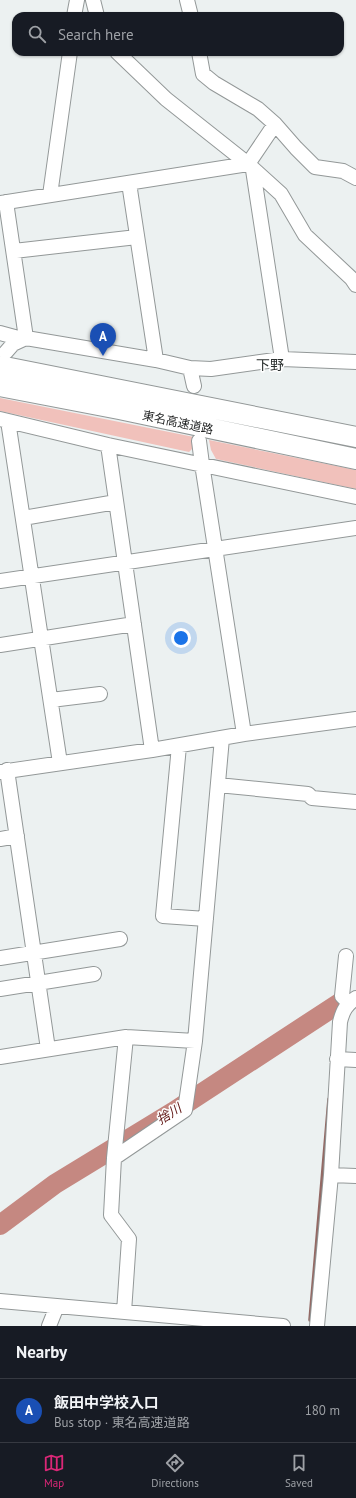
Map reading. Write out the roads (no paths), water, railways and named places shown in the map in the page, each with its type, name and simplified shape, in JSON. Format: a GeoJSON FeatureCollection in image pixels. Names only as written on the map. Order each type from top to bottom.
{"type":"FeatureCollection","features":[{"type":"Feature","properties":{"kind":"highway","name":"東名高速道路"},"geometry":{"type":"LineString","coordinates":[[3,359],[356,437]]}},
{"type":"Feature","properties":{"kind":"highway","name":"東名高速道路"},"geometry":{"type":"LineString","coordinates":[[0,386],[119,409],[356,459]]}},
{"type":"Feature","properties":{"kind":"street"},"geometry":{"type":"LineString","coordinates":[[75,12],[77,0]]}},
{"type":"Feature","properties":{"kind":"street"},"geometry":{"type":"LineString","coordinates":[[93,0],[96,12]]}},
{"type":"Feature","properties":{"kind":"street"},"geometry":{"type":"LineString","coordinates":[[187,0],[190,12]]}},
{"type":"Feature","properties":{"kind":"street"},"geometry":{"type":"LineString","coordinates":[[50,195],[69,56]]}},
{"type":"Feature","properties":{"kind":"street"},"geometry":{"type":"LineString","coordinates":[[121,56],[166,99],[251,167],[281,194],[305,235],[352,279],[356,285]]}},
{"type":"Feature","properties":{"kind":"street"},"geometry":{"type":"LineString","coordinates":[[200,56],[203,74],[214,83],[258,109],[275,124],[315,167],[343,171],[356,178]]}},
{"type":"Feature","properties":{"kind":"street"},"geometry":{"type":"LineString","coordinates":[[275,124],[251,167],[282,359]]}},
{"type":"Feature","properties":{"kind":"street"},"geometry":{"type":"LineString","coordinates":[[24,338],[14,251],[3,203],[128,183],[251,167]]}},
{"type":"Feature","properties":{"kind":"street"},"geometry":{"type":"LineString","coordinates":[[128,183],[156,360]]}},
{"type":"Feature","properties":{"kind":"street"},"geometry":{"type":"LineString","coordinates":[[14,251],[137,238]]}},
{"type":"Feature","properties":{"kind":"street"},"geometry":{"type":"LineString","coordinates":[[0,333],[156,360],[190,368],[211,369],[282,359],[356,362]]}},
{"type":"Feature","properties":{"kind":"street"},"geometry":{"type":"LineString","coordinates":[[3,359],[13,344],[24,338]]}},
{"type":"Feature","properties":{"kind":"street"},"geometry":{"type":"LineString","coordinates":[[190,368],[194,386]]}},
{"type":"Feature","properties":{"kind":"street"},"geometry":{"type":"LineString","coordinates":[[60,763],[23,518],[4,420],[108,445],[356,497]]}},
{"type":"Feature","properties":{"kind":"street"},"geometry":{"type":"LineString","coordinates":[[199,442],[244,734]]}},
{"type":"Feature","properties":{"kind":"street"},"geometry":{"type":"LineString","coordinates":[[108,445],[152,750]]}},
{"type":"Feature","properties":{"kind":"street"},"geometry":{"type":"LineString","coordinates":[[23,518],[116,502]]}},
{"type":"Feature","properties":{"kind":"street"},"geometry":{"type":"LineString","coordinates":[[0,581],[356,528]]}},
{"type":"Feature","properties":{"kind":"street"},"geometry":{"type":"LineString","coordinates":[[0,645],[134,624]]}},
{"type":"Feature","properties":{"kind":"street"},"geometry":{"type":"LineString","coordinates":[[51,700],[100,694]]}},
{"type":"Feature","properties":{"kind":"street"},"geometry":{"type":"LineString","coordinates":[[48,1049],[17,836],[4,771],[179,746],[244,734],[356,719]]}},
{"type":"Feature","properties":{"kind":"street"},"geometry":{"type":"LineString","coordinates":[[114,1158],[185,1110],[195,1041],[222,738]]}},
{"type":"Feature","properties":{"kind":"street"},"geometry":{"type":"LineString","coordinates":[[179,746],[163,916],[206,919]]}},
{"type":"Feature","properties":{"kind":"street"},"geometry":{"type":"LineString","coordinates":[[218,785],[308,794],[312,798],[356,802]]}},
{"type":"Feature","properties":{"kind":"street"},"geometry":{"type":"LineString","coordinates":[[0,839],[17,836]]}},
{"type":"Feature","properties":{"kind":"street"},"geometry":{"type":"LineString","coordinates":[[0,958],[120,939]]}},
{"type":"Feature","properties":{"kind":"street"},"geometry":{"type":"LineString","coordinates":[[317,1326],[331,1174],[340,1022],[342,1011],[352,1000],[342,996],[346,956]]}},
{"type":"Feature","properties":{"kind":"street"},"geometry":{"type":"LineString","coordinates":[[0,989],[94,974]]}},
{"type":"Feature","properties":{"kind":"street"},"geometry":{"type":"LineString","coordinates":[[0,1057],[126,1037],[195,1041]]}},
{"type":"Feature","properties":{"kind":"street"},"geometry":{"type":"LineString","coordinates":[[124,1312],[129,1239],[112,1215],[114,1158],[126,1037]]}},
{"type":"Feature","properties":{"kind":"street"},"geometry":{"type":"LineString","coordinates":[[337,1059],[356,1060]]}},
{"type":"Feature","properties":{"kind":"street"},"geometry":{"type":"LineString","coordinates":[[331,1174],[356,1176]]}},
{"type":"Feature","properties":{"kind":"street"},"geometry":{"type":"LineString","coordinates":[[0,1301],[283,1326]]}},
{"type":"Feature","properties":{"kind":"street"},"geometry":{"type":"LineString","coordinates":[[49,1326],[57,1306]]}},
{"type":"Feature","properties":{"kind":"waterway","name":"捨川"},"geometry":{"type":"LineString","coordinates":[[0,1225],[55,1184],[173,1112],[341,1002]]}},
{"type":"Feature","properties":{"kind":"waterway","name":"捨川"},"geometry":{"type":"LineString","coordinates":[[336,1013],[338,1005]]}},
{"type":"Feature","properties":{"kind":"waterway","name":"捨川"},"geometry":{"type":"LineString","coordinates":[[310,1320],[329,1099]]}},
{"type":"Feature","properties":{"kind":"place","name":"飯田中学校入口"},"geometry":{"type":"Point","coordinates":[103,356]}},
{"type":"Feature","properties":{"kind":"district","name":"下野"},"geometry":{"type":"Point","coordinates":[270,365]}}]}
